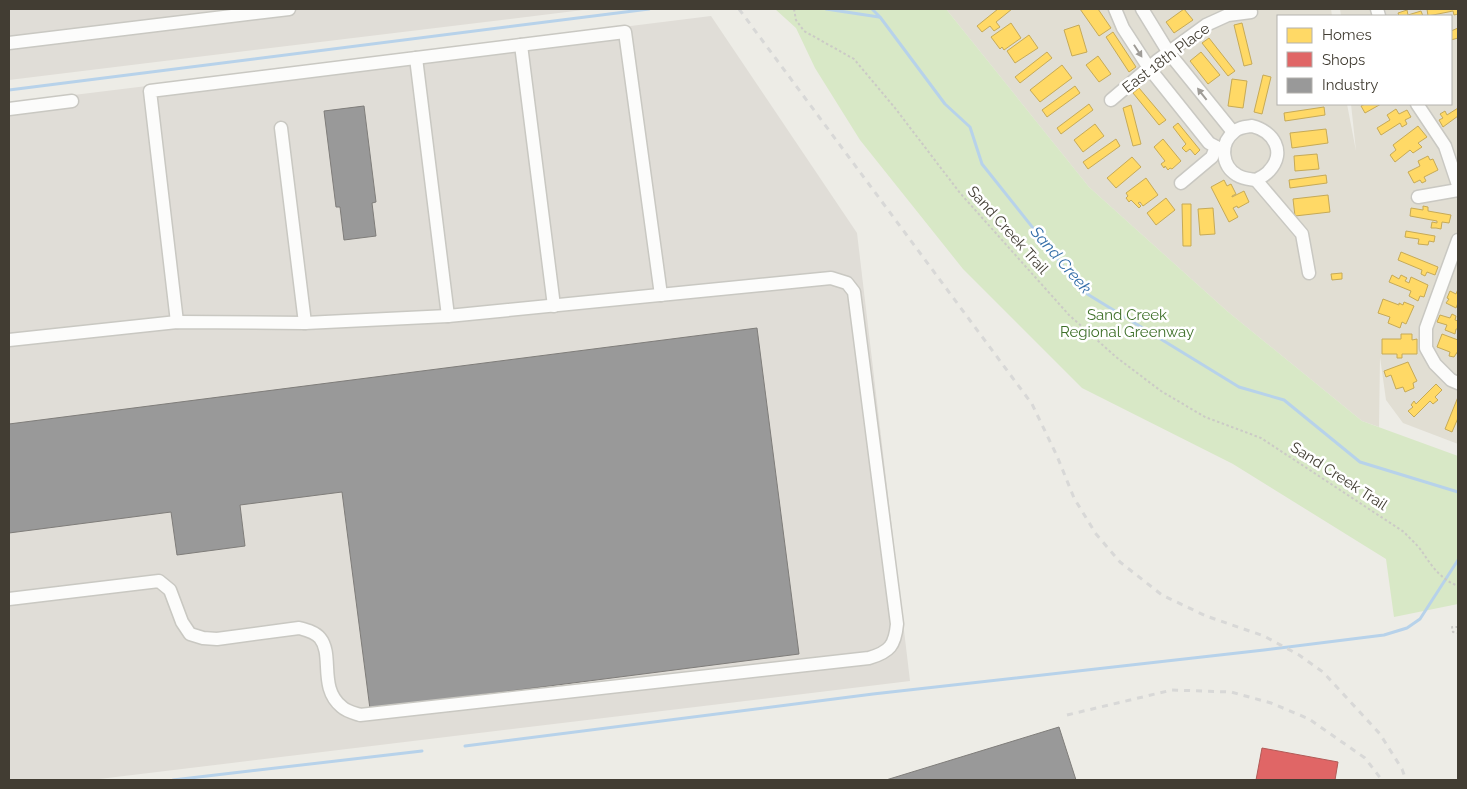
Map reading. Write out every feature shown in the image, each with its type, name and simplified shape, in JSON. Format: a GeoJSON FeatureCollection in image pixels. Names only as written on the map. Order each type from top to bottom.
{"type":"FeatureCollection","features":[{"type":"Feature","properties":{"kind":"street"},"geometry":{"type":"LineString","coordinates":[[9,43],[289,9]]}},
{"type":"Feature","properties":{"kind":"street"},"geometry":{"type":"LineString","coordinates":[[1115,9],[1123,28],[1149,68],[1209,143],[1220,149],[1230,170],[1239,176],[1256,180],[1302,234],[1309,273]]}},
{"type":"Feature","properties":{"kind":"street"},"geometry":{"type":"LineString","coordinates":[[1142,9],[1169,53],[1233,132]]}},
{"type":"Feature","properties":{"kind":"street","name":"East 18th Place"},"geometry":{"type":"LineString","coordinates":[[1111,100],[1149,68],[1206,25],[1228,16],[1252,12]]}},
{"type":"Feature","properties":{"kind":"street"},"geometry":{"type":"LineString","coordinates":[[177,322],[150,91],[625,32],[661,295]]}},
{"type":"Feature","properties":{"kind":"street"},"geometry":{"type":"LineString","coordinates":[[521,45],[554,306]]}},
{"type":"Feature","properties":{"kind":"street"},"geometry":{"type":"LineString","coordinates":[[416,58],[448,316]]}},
{"type":"Feature","properties":{"kind":"street"},"geometry":{"type":"LineString","coordinates":[[9,109],[72,101]]}},
{"type":"Feature","properties":{"kind":"street"},"geometry":{"type":"LineString","coordinates":[[1418,105],[1445,146],[1457,176],[1458,185]]}},
{"type":"Feature","properties":{"kind":"street"},"geometry":{"type":"LineString","coordinates":[[1182,183],[1220,149],[1233,132],[1242,127],[1252,126],[1262,128],[1270,135],[1276,144],[1277,154],[1274,164],[1268,172],[1256,180]]}},
{"type":"Feature","properties":{"kind":"street"},"geometry":{"type":"LineString","coordinates":[[281,128],[305,324]]}},
{"type":"Feature","properties":{"kind":"street"},"geometry":{"type":"LineString","coordinates":[[1418,197],[1458,190]]}},
{"type":"Feature","properties":{"kind":"street"},"geometry":{"type":"LineString","coordinates":[[1458,240],[1426,328],[1426,348],[1436,364],[1458,384]]}},
{"type":"Feature","properties":{"kind":"street"},"geometry":{"type":"LineString","coordinates":[[9,340],[177,322],[305,324],[448,316],[831,278],[847,283],[854,292],[897,624],[896,637],[891,646],[884,654],[869,658],[360,715],[342,708],[330,693],[325,651],[321,639],[312,632],[299,628],[217,639],[203,638],[190,634],[182,622],[170,590],[159,582],[9,599]]}},
{"type":"Feature","properties":{"kind":"path","name":"Sand Creek Trail"},"geometry":{"type":"LineString","coordinates":[[794,9],[798,24],[804,31],[854,59],[895,108],[960,194],[1069,315],[1116,357],[1161,391],[1205,417],[1261,438],[1404,532],[1423,552],[1437,574],[1458,586]]}},
{"type":"Feature","properties":{"kind":"path"},"geometry":{"type":"LineString","coordinates":[[1458,627],[1452,627],[1453,632],[1458,633]]}},
{"type":"Feature","properties":{"kind":"shaded area"},"geometry":{"type":"Polygon","coordinates":[[[9,9],[591,9],[9,80],[9,9]]]}},
{"type":"Feature","properties":{"kind":"shaded area"},"geometry":{"type":"Polygon","coordinates":[[[946,9],[1331,9],[1332,15],[1277,15],[1277,105],[1347,105],[1356,151],[1351,105],[1452,105],[1452,15],[1341,15],[1340,9],[1458,9],[1458,444],[1403,423],[1386,400],[1380,357],[1379,427],[1362,421],[1227,311],[1089,187],[946,9]]]}},
{"type":"Feature","properties":{"kind":"shaded area"},"geometry":{"type":"Polygon","coordinates":[[[711,16],[857,233],[910,681],[91,780],[9,780],[9,103],[711,16]]]}},
{"type":"Feature","properties":{"kind":"green space","name":"Sand Creek Regional Greenway"},"geometry":{"type":"Polygon","coordinates":[[[775,9],[946,9],[1089,187],[1227,311],[1362,421],[1458,456],[1458,604],[1394,617],[1386,559],[1233,464],[1082,388],[963,269],[860,140],[815,68],[796,28],[775,9]]]}},
{"type":"Feature","properties":{"kind":"building: Homes"},"geometry":{"type":"Polygon","coordinates":[[[998,9],[1012,9],[996,22],[1000,27],[994,31],[990,26],[982,32],[977,26],[998,9]]]}},
{"type":"Feature","properties":{"kind":"building: Homes"},"geometry":{"type":"Polygon","coordinates":[[[1080,9],[1098,9],[1111,28],[1099,36],[1080,9]]]}},
{"type":"Feature","properties":{"kind":"building: Homes"},"geometry":{"type":"Polygon","coordinates":[[[1184,9],[1193,20],[1174,33],[1166,22],[1184,9]]]}},
{"type":"Feature","properties":{"kind":"building: Homes"},"geometry":{"type":"Polygon","coordinates":[[[1427,9],[1458,9],[1458,14],[1454,15],[1453,11],[1428,15],[1427,9]]]}},
{"type":"Feature","properties":{"kind":"building: Homes"},"geometry":{"type":"Polygon","coordinates":[[[1407,10],[1408,15],[1399,15],[1398,13],[1407,10]]]}},
{"type":"Feature","properties":{"kind":"building: Homes"},"geometry":{"type":"Polygon","coordinates":[[[1421,11],[1423,15],[1408,15],[1421,11]]]}},
{"type":"Feature","properties":{"kind":"building: Homes"},"geometry":{"type":"Polygon","coordinates":[[[1011,23],[1021,38],[1004,50],[1002,47],[1000,49],[991,37],[1011,23]]]}},
{"type":"Feature","properties":{"kind":"building: Homes"},"geometry":{"type":"Polygon","coordinates":[[[1242,23],[1252,64],[1244,66],[1234,25],[1242,23]]]}},
{"type":"Feature","properties":{"kind":"building: Homes"},"geometry":{"type":"Polygon","coordinates":[[[1079,25],[1087,52],[1072,56],[1064,30],[1079,25]]]}},
{"type":"Feature","properties":{"kind":"building: Homes"},"geometry":{"type":"Polygon","coordinates":[[[1458,28],[1458,38],[1452,40],[1452,31],[1458,28]]]}},
{"type":"Feature","properties":{"kind":"building: Homes"},"geometry":{"type":"Polygon","coordinates":[[[1113,32],[1136,67],[1129,72],[1106,37],[1113,32]]]}},
{"type":"Feature","properties":{"kind":"building: Homes"},"geometry":{"type":"Polygon","coordinates":[[[1029,35],[1038,48],[1015,63],[1007,51],[1029,35]]]}},
{"type":"Feature","properties":{"kind":"building: Homes"},"geometry":{"type":"Polygon","coordinates":[[[1209,38],[1235,71],[1228,76],[1202,43],[1209,38]]]}},
{"type":"Feature","properties":{"kind":"building: Homes"},"geometry":{"type":"Polygon","coordinates":[[[1047,52],[1052,58],[1020,83],[1015,77],[1047,52]]]}},
{"type":"Feature","properties":{"kind":"building: Homes"},"geometry":{"type":"Polygon","coordinates":[[[1201,52],[1220,75],[1208,84],[1190,61],[1201,52]]]}},
{"type":"Feature","properties":{"kind":"building: Homes"},"geometry":{"type":"Polygon","coordinates":[[[1098,56],[1111,74],[1099,82],[1086,65],[1098,56]]]}},
{"type":"Feature","properties":{"kind":"building: Homes"},"geometry":{"type":"Polygon","coordinates":[[[1062,65],[1072,78],[1040,102],[1030,90],[1062,65]]]}},
{"type":"Feature","properties":{"kind":"building: Homes"},"geometry":{"type":"Polygon","coordinates":[[[1263,75],[1271,77],[1262,114],[1254,112],[1263,75]]]}},
{"type":"Feature","properties":{"kind":"building: Homes"},"geometry":{"type":"Polygon","coordinates":[[[1232,79],[1247,81],[1243,108],[1228,106],[1232,79]]]}},
{"type":"Feature","properties":{"kind":"building: Homes"},"geometry":{"type":"Polygon","coordinates":[[[1075,86],[1080,93],[1047,117],[1042,110],[1075,86]]]}},
{"type":"Feature","properties":{"kind":"building: Homes"},"geometry":{"type":"Polygon","coordinates":[[[1139,88],[1166,120],[1159,125],[1133,93],[1139,88]]]}},
{"type":"Feature","properties":{"kind":"building: Homes"},"geometry":{"type":"Polygon","coordinates":[[[1089,104],[1093,110],[1061,134],[1057,128],[1089,104]]]}},
{"type":"Feature","properties":{"kind":"building: Homes"},"geometry":{"type":"Polygon","coordinates":[[[1131,105],[1141,144],[1133,146],[1123,108],[1131,105]]]}},
{"type":"Feature","properties":{"kind":"building: Homes"},"geometry":{"type":"Polygon","coordinates":[[[1363,105],[1379,105],[1365,113],[1361,106],[1363,105]]]}},
{"type":"Feature","properties":{"kind":"building: Homes"},"geometry":{"type":"Polygon","coordinates":[[[1324,107],[1325,115],[1285,121],[1284,113],[1324,107]]]}},
{"type":"Feature","properties":{"kind":"building: Homes"},"geometry":{"type":"Polygon","coordinates":[[[1458,108],[1458,116],[1443,127],[1439,120],[1443,118],[1440,114],[1445,111],[1447,115],[1458,108]]]}},
{"type":"Feature","properties":{"kind":"building: Homes"},"geometry":{"type":"Polygon","coordinates":[[[1396,109],[1399,114],[1407,110],[1411,117],[1405,120],[1407,124],[1402,127],[1400,123],[1381,135],[1377,128],[1390,120],[1387,115],[1396,109]]]}},
{"type":"Feature","properties":{"kind":"building: Homes"},"geometry":{"type":"Polygon","coordinates":[[[1178,123],[1200,150],[1195,155],[1190,149],[1186,152],[1182,148],[1186,144],[1173,127],[1178,123]]]}},
{"type":"Feature","properties":{"kind":"building: Homes"},"geometry":{"type":"Polygon","coordinates":[[[1095,124],[1104,136],[1083,152],[1074,140],[1095,124]]]}},
{"type":"Feature","properties":{"kind":"building: Homes"},"geometry":{"type":"Polygon","coordinates":[[[1418,126],[1427,137],[1418,143],[1422,147],[1413,153],[1410,150],[1395,162],[1390,155],[1396,150],[1393,145],[1418,126]]]}},
{"type":"Feature","properties":{"kind":"building: Homes"},"geometry":{"type":"Polygon","coordinates":[[[1326,129],[1328,143],[1292,148],[1290,133],[1326,129]]]}},
{"type":"Feature","properties":{"kind":"building: Homes"},"geometry":{"type":"Polygon","coordinates":[[[1116,139],[1120,146],[1088,169],[1083,162],[1116,139]]]}},
{"type":"Feature","properties":{"kind":"building: Homes"},"geometry":{"type":"Polygon","coordinates":[[[1163,139],[1181,161],[1168,170],[1161,164],[1165,161],[1154,147],[1163,139]]]}},
{"type":"Feature","properties":{"kind":"building: Homes"},"geometry":{"type":"Polygon","coordinates":[[[1317,154],[1319,169],[1295,171],[1294,156],[1317,154]]]}},
{"type":"Feature","properties":{"kind":"building: Homes"},"geometry":{"type":"Polygon","coordinates":[[[1428,156],[1430,160],[1433,159],[1438,170],[1424,177],[1426,181],[1422,183],[1420,180],[1414,183],[1408,172],[1420,166],[1418,161],[1428,156]]]}},
{"type":"Feature","properties":{"kind":"building: Homes"},"geometry":{"type":"Polygon","coordinates":[[[1132,157],[1141,167],[1116,188],[1107,178],[1132,157]]]}},
{"type":"Feature","properties":{"kind":"building: Homes"},"geometry":{"type":"Polygon","coordinates":[[[1326,175],[1327,183],[1290,188],[1289,180],[1326,175]]]}},
{"type":"Feature","properties":{"kind":"building: Homes"},"geometry":{"type":"Polygon","coordinates":[[[1146,178],[1158,195],[1143,206],[1140,202],[1138,203],[1141,206],[1139,208],[1131,200],[1129,202],[1126,198],[1128,196],[1126,193],[1146,178]]]}},
{"type":"Feature","properties":{"kind":"building: Homes"},"geometry":{"type":"Polygon","coordinates":[[[1224,180],[1227,186],[1231,184],[1236,194],[1232,197],[1244,191],[1249,202],[1238,208],[1237,206],[1233,208],[1238,217],[1229,222],[1211,187],[1224,180]]]}},
{"type":"Feature","properties":{"kind":"building: Homes"},"geometry":{"type":"Polygon","coordinates":[[[1328,195],[1330,212],[1295,216],[1293,199],[1328,195]]]}},
{"type":"Feature","properties":{"kind":"building: Homes"},"geometry":{"type":"Polygon","coordinates":[[[1166,198],[1175,210],[1156,225],[1147,213],[1166,198]]]}},
{"type":"Feature","properties":{"kind":"building: Homes"},"geometry":{"type":"Polygon","coordinates":[[[1182,204],[1191,204],[1191,246],[1183,246],[1182,204]]]}},
{"type":"Feature","properties":{"kind":"building: Homes"},"geometry":{"type":"Polygon","coordinates":[[[1423,206],[1428,207],[1428,211],[1451,215],[1449,223],[1442,222],[1441,229],[1431,228],[1432,222],[1437,223],[1437,221],[1410,216],[1411,208],[1423,210],[1423,206]]]}},
{"type":"Feature","properties":{"kind":"building: Homes"},"geometry":{"type":"Polygon","coordinates":[[[1213,208],[1215,234],[1200,235],[1198,209],[1213,208]]]}},
{"type":"Feature","properties":{"kind":"building: Homes"},"geometry":{"type":"Polygon","coordinates":[[[1406,231],[1435,236],[1434,242],[1429,241],[1428,245],[1418,244],[1419,239],[1405,237],[1406,231]]]}},
{"type":"Feature","properties":{"kind":"building: Homes"},"geometry":{"type":"Polygon","coordinates":[[[1401,252],[1438,267],[1435,275],[1427,272],[1425,276],[1421,274],[1422,270],[1398,260],[1401,252]]]}},
{"type":"Feature","properties":{"kind":"building: Homes"},"geometry":{"type":"Polygon","coordinates":[[[1342,273],[1342,279],[1332,280],[1331,274],[1342,273]]]}},
{"type":"Feature","properties":{"kind":"building: Homes"},"geometry":{"type":"Polygon","coordinates":[[[1392,275],[1399,279],[1401,275],[1407,278],[1405,281],[1409,283],[1411,277],[1428,285],[1424,297],[1420,296],[1418,301],[1409,296],[1411,291],[1389,282],[1392,275]]]}},
{"type":"Feature","properties":{"kind":"building: Homes"},"geometry":{"type":"Polygon","coordinates":[[[1458,289],[1456,308],[1446,303],[1449,299],[1447,298],[1450,291],[1456,294],[1458,289]]]}},
{"type":"Feature","properties":{"kind":"building: Homes"},"geometry":{"type":"Polygon","coordinates":[[[1383,299],[1399,305],[1399,303],[1403,305],[1404,302],[1414,306],[1406,324],[1402,322],[1400,328],[1388,323],[1390,317],[1378,313],[1383,299]]]}},
{"type":"Feature","properties":{"kind":"building: Homes"},"geometry":{"type":"Polygon","coordinates":[[[1452,314],[1456,316],[1455,320],[1458,321],[1458,329],[1456,329],[1455,334],[1445,330],[1447,325],[1437,322],[1440,315],[1450,318],[1452,314]]]}},
{"type":"Feature","properties":{"kind":"building: Homes"},"geometry":{"type":"Polygon","coordinates":[[[1401,334],[1412,334],[1412,340],[1417,339],[1417,354],[1402,354],[1402,358],[1397,358],[1397,354],[1382,354],[1382,339],[1401,339],[1401,334]]]}},
{"type":"Feature","properties":{"kind":"building: Homes"},"geometry":{"type":"Polygon","coordinates":[[[1442,334],[1458,340],[1458,351],[1454,357],[1449,356],[1450,352],[1437,347],[1442,334]]]}},
{"type":"Feature","properties":{"kind":"building: Homes"},"geometry":{"type":"Polygon","coordinates":[[[1408,362],[1417,381],[1413,383],[1414,388],[1405,392],[1403,387],[1396,389],[1391,375],[1386,377],[1384,371],[1408,362]]]}},
{"type":"Feature","properties":{"kind":"building: Homes"},"geometry":{"type":"Polygon","coordinates":[[[1436,384],[1442,390],[1435,397],[1438,400],[1433,404],[1430,401],[1414,417],[1408,411],[1413,407],[1411,405],[1414,401],[1416,404],[1436,384]]]}},
{"type":"Feature","properties":{"kind":"building: Homes"},"geometry":{"type":"Polygon","coordinates":[[[1458,397],[1458,418],[1452,432],[1445,429],[1458,397]]]}},
{"type":"Feature","properties":{"kind":"building: Shops"},"geometry":{"type":"Polygon","coordinates":[[[1262,748],[1338,762],[1335,780],[1256,780],[1262,748]]]}},
{"type":"Feature","properties":{"kind":"building: Industry"},"geometry":{"type":"Polygon","coordinates":[[[364,106],[376,202],[372,203],[376,236],[344,240],[340,207],[336,207],[324,111],[364,106]]]}},
{"type":"Feature","properties":{"kind":"building: Industry"},"geometry":{"type":"Polygon","coordinates":[[[757,328],[799,654],[370,709],[342,492],[240,505],[245,546],[177,555],[171,512],[9,533],[9,424],[757,328]]]}},
{"type":"Feature","properties":{"kind":"building: Industry"},"geometry":{"type":"Polygon","coordinates":[[[1059,727],[1076,780],[886,780],[1059,727]]]}},
{"type":"Feature","properties":{"kind":"waterway"},"geometry":{"type":"LineString","coordinates":[[9,90],[649,9]]}},
{"type":"Feature","properties":{"kind":"waterway"},"geometry":{"type":"LineString","coordinates":[[826,9],[879,17]]}},
{"type":"Feature","properties":{"kind":"waterway","name":"Sand Creek"},"geometry":{"type":"LineString","coordinates":[[872,9],[945,104],[970,127],[982,164],[1084,292],[1239,387],[1284,400],[1360,462],[1458,492]]}},
{"type":"Feature","properties":{"kind":"waterway"},"geometry":{"type":"LineString","coordinates":[[465,746],[873,694],[1384,635],[1407,628],[1420,619],[1458,560]]}},
{"type":"Feature","properties":{"kind":"waterway"},"geometry":{"type":"LineString","coordinates":[[173,780],[422,751]]}},
{"type":"Feature","properties":{"kind":"railway"},"geometry":{"type":"LineString","coordinates":[[739,9],[1032,404],[1057,456],[1074,498],[1096,534],[1120,562],[1162,595],[1206,616],[1264,636],[1299,655],[1323,672],[1380,734],[1402,769],[1406,780]]}},
{"type":"Feature","properties":{"kind":"railway"},"geometry":{"type":"LineString","coordinates":[[1067,715],[1172,690],[1231,692],[1271,703],[1309,719],[1365,758],[1382,780]]}}]}
